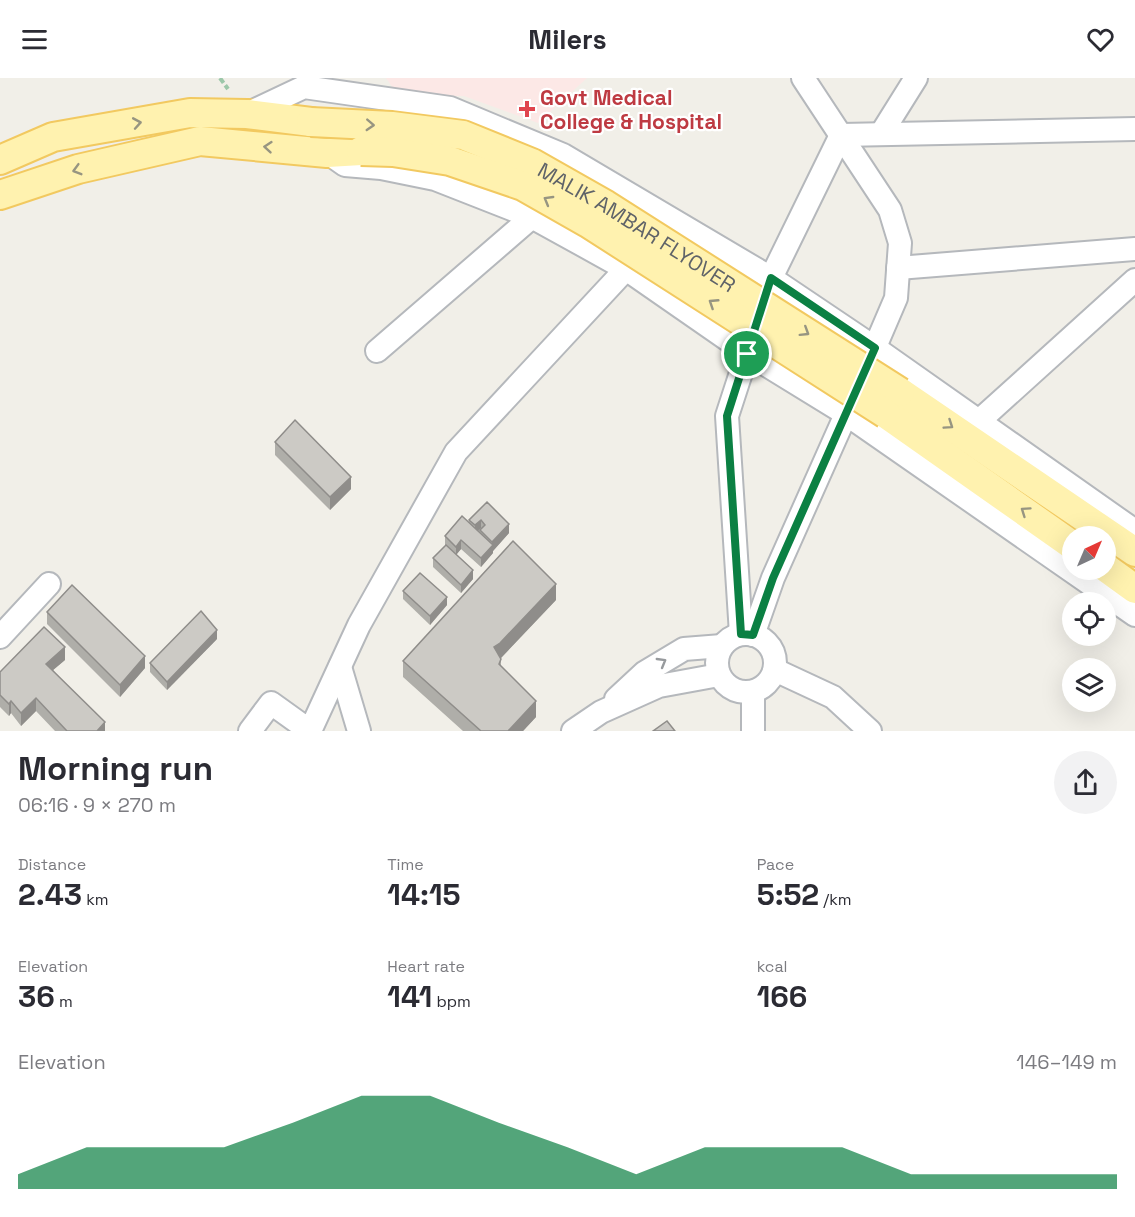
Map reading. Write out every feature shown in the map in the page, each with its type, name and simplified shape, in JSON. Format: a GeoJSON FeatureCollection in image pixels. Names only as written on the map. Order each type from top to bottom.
{"type":"FeatureCollection","features":[{"type":"Feature","properties":{"kind":"main road","name":"MALIK AMBAR FLYOVER"},"geometry":{"type":"LineString","coordinates":[[0,160],[53,137],[190,113],[247,114],[312,122],[392,126],[463,135],[532,163],[606,205],[900,392],[1135,552]]}},
{"type":"Feature","properties":{"kind":"main road","name":"MALIK AMBAR FLYOVER"},"geometry":{"type":"LineString","coordinates":[[0,195],[78,169],[200,141],[327,153],[393,152],[450,161],[523,186],[598,230],[886,414],[1062,538]]}},
{"type":"Feature","properties":{"kind":"main road"},"geometry":{"type":"LineString","coordinates":[[1116,575],[1135,589]]}},
{"type":"Feature","properties":{"kind":"street"},"geometry":{"type":"LineString","coordinates":[[747,634],[896,298],[900,243],[890,210],[803,78]]}},
{"type":"Feature","properties":{"kind":"street"},"geometry":{"type":"LineString","coordinates":[[881,134],[915,78]]}},
{"type":"Feature","properties":{"kind":"street"},"geometry":{"type":"LineString","coordinates":[[247,114],[301,82],[450,108],[563,155],[771,278],[875,348],[1135,531]]}},
{"type":"Feature","properties":{"kind":"street"},"geometry":{"type":"LineString","coordinates":[[841,135],[1135,129]]}},
{"type":"Feature","properties":{"kind":"street"},"geometry":{"type":"LineString","coordinates":[[747,634],[727,416],[771,278],[841,135]]}},
{"type":"Feature","properties":{"kind":"street"},"geometry":{"type":"LineString","coordinates":[[327,153],[345,165],[381,168],[435,179],[532,217],[626,269],[747,354],[846,414],[1135,615]]}},
{"type":"Feature","properties":{"kind":"street"},"geometry":{"type":"LineString","coordinates":[[377,351],[532,217]]}},
{"type":"Feature","properties":{"kind":"street"},"geometry":{"type":"LineString","coordinates":[[898,268],[1135,249]]}},
{"type":"Feature","properties":{"kind":"street"},"geometry":{"type":"LineString","coordinates":[[250,731],[271,703],[310,731],[359,625],[456,452],[626,269]]}},
{"type":"Feature","properties":{"kind":"street"},"geometry":{"type":"LineString","coordinates":[[979,421],[1135,280]]}},
{"type":"Feature","properties":{"kind":"street"},"geometry":{"type":"LineString","coordinates":[[0,637],[49,584]]}},
{"type":"Feature","properties":{"kind":"street"},"geometry":{"type":"LineString","coordinates":[[747,634],[764,639],[775,659],[775,670],[771,680],[763,688],[753,692],[740,692],[727,686],[719,675],[717,660],[722,646],[730,638],[747,634]]}},
{"type":"Feature","properties":{"kind":"street"},"geometry":{"type":"LineString","coordinates":[[602,712],[644,673],[684,649],[722,646]]}},
{"type":"Feature","properties":{"kind":"street"},"geometry":{"type":"LineString","coordinates":[[340,667],[359,731]]}},
{"type":"Feature","properties":{"kind":"street"},"geometry":{"type":"LineString","coordinates":[[775,670],[833,698],[870,731]]}},
{"type":"Feature","properties":{"kind":"street"},"geometry":{"type":"LineString","coordinates":[[573,731],[602,712],[659,686],[719,675]]}},
{"type":"Feature","properties":{"kind":"street"},"geometry":{"type":"LineString","coordinates":[[753,692],[753,731]]}},
{"type":"Feature","properties":{"kind":"shaded area","name":"Govt Medical College & Hospital"},"geometry":{"type":"Polygon","coordinates":[[[386,78],[587,78],[538,123],[464,96],[398,95],[386,78]]]}},
{"type":"Feature","properties":{"kind":"building"},"geometry":{"type":"Polygon","coordinates":[[[295,420],[351,477],[330,497],[275,442],[295,420]]]}},
{"type":"Feature","properties":{"kind":"building"},"geometry":{"type":"Polygon","coordinates":[[[487,502],[509,524],[492,542],[480,530],[485,525],[481,520],[475,525],[469,520],[487,502]]]}},
{"type":"Feature","properties":{"kind":"building"},"geometry":{"type":"Polygon","coordinates":[[[462,516],[493,545],[481,558],[461,540],[456,547],[445,536],[462,516]]]}},
{"type":"Feature","properties":{"kind":"building"},"geometry":{"type":"Polygon","coordinates":[[[513,541],[556,584],[494,647],[501,659],[499,664],[536,701],[508,731],[481,731],[403,661],[513,541]]]}},
{"type":"Feature","properties":{"kind":"building"},"geometry":{"type":"Polygon","coordinates":[[[446,545],[473,570],[461,585],[433,558],[446,545]]]}},
{"type":"Feature","properties":{"kind":"building"},"geometry":{"type":"Polygon","coordinates":[[[420,573],[447,597],[430,616],[403,591],[420,573]]]}},
{"type":"Feature","properties":{"kind":"building"},"geometry":{"type":"Polygon","coordinates":[[[72,585],[145,656],[120,685],[47,612],[72,585]]]}},
{"type":"Feature","properties":{"kind":"building"},"geometry":{"type":"Polygon","coordinates":[[[201,611],[217,630],[167,682],[150,663],[201,611]]]}},
{"type":"Feature","properties":{"kind":"building"},"geometry":{"type":"Polygon","coordinates":[[[44,627],[65,647],[46,664],[105,722],[97,731],[67,731],[36,698],[21,713],[11,701],[9,704],[0,695],[0,672],[44,627]]]}},
{"type":"Feature","properties":{"kind":"building"},"geometry":{"type":"Polygon","coordinates":[[[667,721],[675,731],[653,731],[667,721]]]}},
{"type":"Feature","properties":{"kind":"place","name":"Govt Medical College & Hospital"},"geometry":{"type":"Point","coordinates":[527,109]}},
{"type":"Feature","properties":{"kind":"route"},"geometry":{"type":"LineString","coordinates":[[771,278],[875,348],[773,578],[753,635],[741,634],[727,416],[747,354],[771,278]]}}]}
